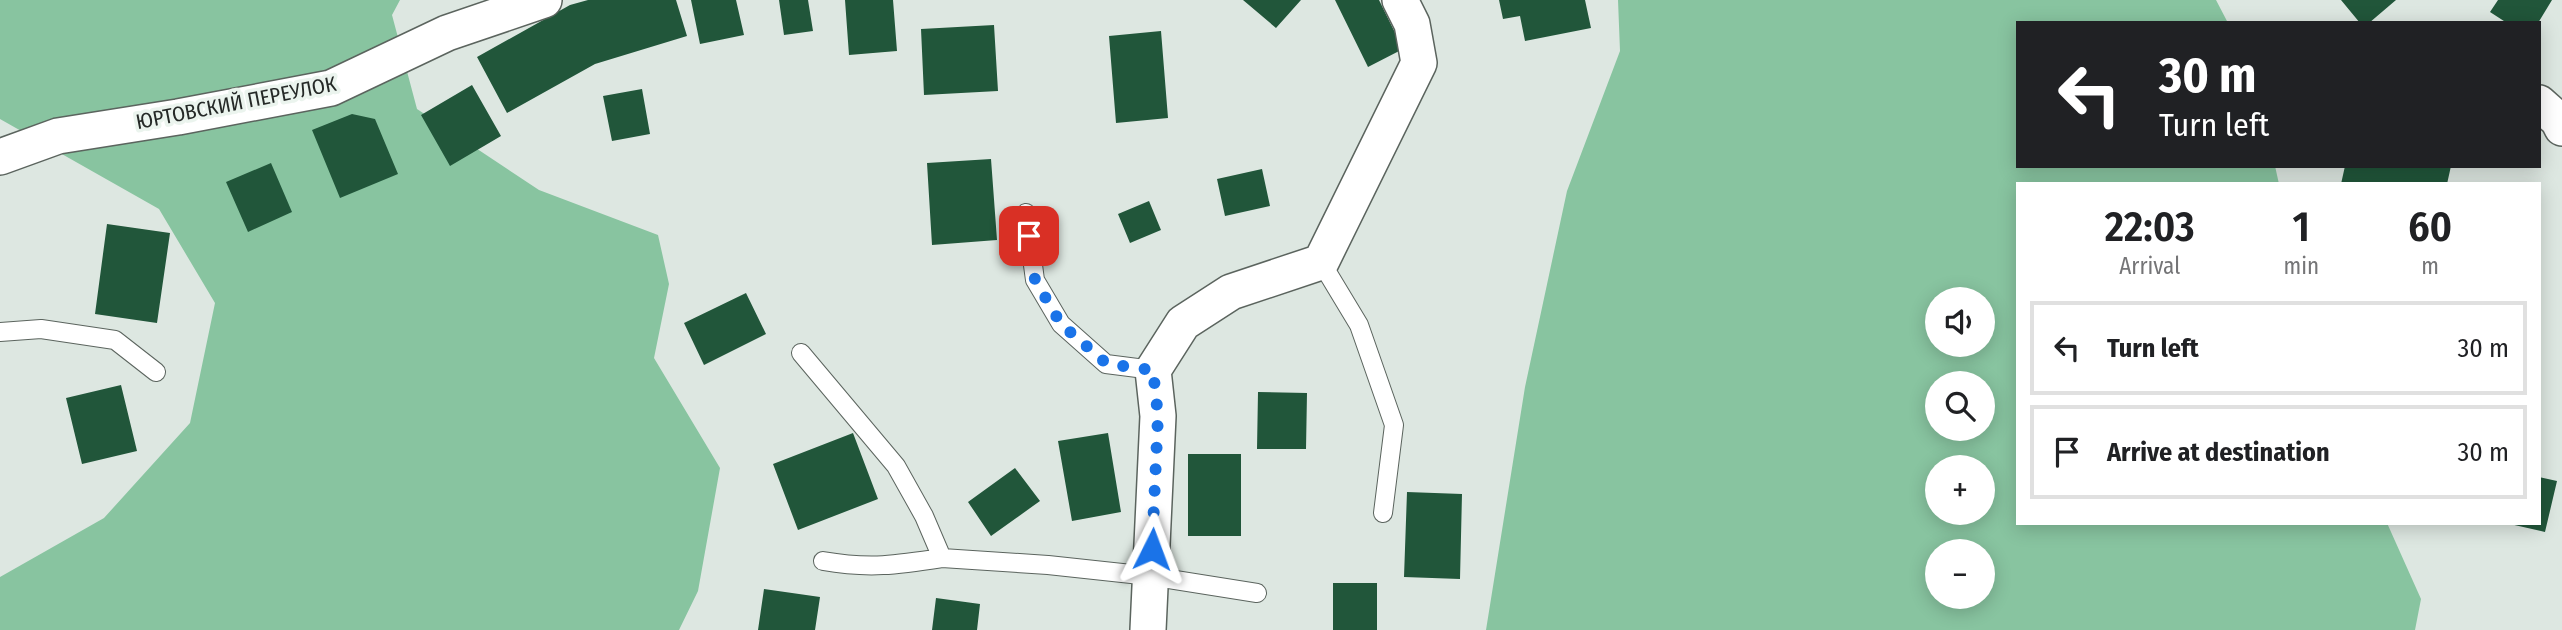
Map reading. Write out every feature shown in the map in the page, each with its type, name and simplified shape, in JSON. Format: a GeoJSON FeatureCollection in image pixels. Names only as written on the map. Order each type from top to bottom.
{"type":"FeatureCollection","features":[{"type":"Feature","properties":{"kind":"street","name":"ЮРТОВСКИЙ ПЕРЕУЛОК"},"geometry":{"type":"LineString","coordinates":[[0,157],[58,136],[331,88],[447,33],[544,0]]}},
{"type":"Feature","properties":{"kind":"street"},"geometry":{"type":"LineString","coordinates":[[1148,630],[1158,416],[1153,370],[1184,323],[1193,316],[1231,292],[1321,262],[1419,63],[1412,24],[1401,0]]}},
{"type":"Feature","properties":{"kind":"street"},"geometry":{"type":"LineString","coordinates":[[2541,105],[2558,120],[2562,128]]}},
{"type":"Feature","properties":{"kind":"lane"},"geometry":{"type":"LineString","coordinates":[[1026,213],[1035,280],[1061,324],[1107,364],[1153,370]]}},
{"type":"Feature","properties":{"kind":"lane"},"geometry":{"type":"LineString","coordinates":[[1321,262],[1359,325],[1394,425],[1384,513]]}},
{"type":"Feature","properties":{"kind":"lane"},"geometry":{"type":"LineString","coordinates":[[0,332],[41,329],[115,340],[156,372]]}},
{"type":"Feature","properties":{"kind":"lane"},"geometry":{"type":"LineString","coordinates":[[801,353],[896,466],[924,516],[942,558]]}},
{"type":"Feature","properties":{"kind":"lane"},"geometry":{"type":"LineString","coordinates":[[823,561],[892,566],[942,558],[1048,565],[1150,576],[1257,593]]}},
{"type":"Feature","properties":{"kind":"green space"},"geometry":{"type":"Polygon","coordinates":[[[0,0],[400,0],[392,15],[417,109],[539,190],[658,235],[669,284],[654,358],[720,468],[698,591],[679,630],[0,630],[0,577],[104,518],[190,423],[215,303],[159,209],[0,119],[0,0]]]}},
{"type":"Feature","properties":{"kind":"green space"},"geometry":{"type":"Polygon","coordinates":[[[1618,0],[2216,0],[2227,21],[2016,21],[2016,168],[2275,168],[2279,182],[2016,182],[2016,525],[2388,525],[2421,599],[2415,630],[1486,630],[1525,387],[1567,191],[1620,51],[1618,0]]]}},
{"type":"Feature","properties":{"kind":"building"},"geometry":{"type":"Polygon","coordinates":[[[588,0],[676,0],[687,36],[595,64],[507,113],[477,57],[570,5],[588,0]]]}},
{"type":"Feature","properties":{"kind":"building"},"geometry":{"type":"Polygon","coordinates":[[[691,0],[736,0],[744,35],[700,44],[691,0]]]}},
{"type":"Feature","properties":{"kind":"building"},"geometry":{"type":"Polygon","coordinates":[[[779,0],[808,0],[813,31],[784,35],[779,0]]]}},
{"type":"Feature","properties":{"kind":"building"},"geometry":{"type":"Polygon","coordinates":[[[845,0],[893,0],[897,51],[849,55],[845,0]]]}},
{"type":"Feature","properties":{"kind":"building"},"geometry":{"type":"Polygon","coordinates":[[[1243,0],[1301,0],[1276,28],[1243,0]]]}},
{"type":"Feature","properties":{"kind":"building"},"geometry":{"type":"Polygon","coordinates":[[[1335,0],[1379,0],[1403,49],[1368,67],[1335,0]]]}},
{"type":"Feature","properties":{"kind":"building"},"geometry":{"type":"Polygon","coordinates":[[[1499,0],[1585,0],[1591,28],[1525,41],[1520,16],[1503,19],[1499,0]]]}},
{"type":"Feature","properties":{"kind":"building"},"geometry":{"type":"Polygon","coordinates":[[[2341,0],[2396,0],[2371,21],[2358,21],[2341,0]]]}},
{"type":"Feature","properties":{"kind":"building"},"geometry":{"type":"Polygon","coordinates":[[[2498,0],[2552,0],[2539,21],[2504,21],[2490,12],[2498,0]]]}},
{"type":"Feature","properties":{"kind":"building"},"geometry":{"type":"Polygon","coordinates":[[[994,25],[998,91],[924,95],[921,29],[994,25]]]}},
{"type":"Feature","properties":{"kind":"building"},"geometry":{"type":"Polygon","coordinates":[[[1161,31],[1168,118],[1116,123],[1109,36],[1161,31]]]}},
{"type":"Feature","properties":{"kind":"building"},"geometry":{"type":"Polygon","coordinates":[[[472,85],[501,136],[450,166],[421,115],[472,85]]]}},
{"type":"Feature","properties":{"kind":"building"},"geometry":{"type":"Polygon","coordinates":[[[642,89],[650,134],[612,141],[603,96],[642,89]]]}},
{"type":"Feature","properties":{"kind":"building"},"geometry":{"type":"Polygon","coordinates":[[[352,114],[375,119],[398,174],[340,198],[312,130],[352,114]]]}},
{"type":"Feature","properties":{"kind":"building"},"geometry":{"type":"Polygon","coordinates":[[[991,159],[997,240],[932,245],[927,163],[991,159]]]}},
{"type":"Feature","properties":{"kind":"building"},"geometry":{"type":"Polygon","coordinates":[[[271,163],[292,212],[248,232],[226,182],[271,163]]]}},
{"type":"Feature","properties":{"kind":"building"},"geometry":{"type":"Polygon","coordinates":[[[2345,168],[2451,168],[2447,182],[2341,182],[2345,168]]]}},
{"type":"Feature","properties":{"kind":"building"},"geometry":{"type":"Polygon","coordinates":[[[1262,169],[1270,206],[1225,216],[1217,179],[1262,169]]]}},
{"type":"Feature","properties":{"kind":"building"},"geometry":{"type":"Polygon","coordinates":[[[1149,201],[1161,230],[1130,243],[1118,214],[1149,201]]]}},
{"type":"Feature","properties":{"kind":"building"},"geometry":{"type":"Polygon","coordinates":[[[107,224],[170,233],[157,323],[95,314],[107,224]]]}},
{"type":"Feature","properties":{"kind":"building"},"geometry":{"type":"Polygon","coordinates":[[[746,293],[766,334],[704,365],[684,323],[746,293]]]}},
{"type":"Feature","properties":{"kind":"building"},"geometry":{"type":"Polygon","coordinates":[[[121,385],[137,451],[82,464],[66,398],[121,385]]]}},
{"type":"Feature","properties":{"kind":"building"},"geometry":{"type":"Polygon","coordinates":[[[1258,392],[1307,393],[1306,449],[1257,449],[1258,392]]]}},
{"type":"Feature","properties":{"kind":"building"},"geometry":{"type":"Polygon","coordinates":[[[853,433],[878,499],[798,530],[773,464],[853,433]]]}},
{"type":"Feature","properties":{"kind":"building"},"geometry":{"type":"Polygon","coordinates":[[[1108,433],[1121,512],[1072,521],[1058,441],[1108,433]]]}},
{"type":"Feature","properties":{"kind":"building"},"geometry":{"type":"Polygon","coordinates":[[[1188,454],[1241,454],[1241,536],[1188,536],[1188,454]]]}},
{"type":"Feature","properties":{"kind":"building"},"geometry":{"type":"Polygon","coordinates":[[[1015,468],[1040,501],[991,536],[968,502],[1015,468]]]}},
{"type":"Feature","properties":{"kind":"building"},"geometry":{"type":"Polygon","coordinates":[[[2541,477],[2557,481],[2545,532],[2514,525],[2541,525],[2541,477]]]}},
{"type":"Feature","properties":{"kind":"building"},"geometry":{"type":"Polygon","coordinates":[[[1407,492],[1462,494],[1460,579],[1404,577],[1407,492]]]}},
{"type":"Feature","properties":{"kind":"building"},"geometry":{"type":"Polygon","coordinates":[[[1333,583],[1377,583],[1377,630],[1333,630],[1333,583]]]}},
{"type":"Feature","properties":{"kind":"building"},"geometry":{"type":"Polygon","coordinates":[[[764,589],[820,597],[815,630],[758,630],[764,589]]]}},
{"type":"Feature","properties":{"kind":"building"},"geometry":{"type":"Polygon","coordinates":[[[936,598],[980,604],[977,630],[932,630],[936,598]]]}},
{"type":"Feature","properties":{"kind":"route"},"geometry":{"type":"LineString","coordinates":[[1029,236],[1035,280],[1061,324],[1107,364],[1153,370],[1158,416],[1152,549]]}}]}
